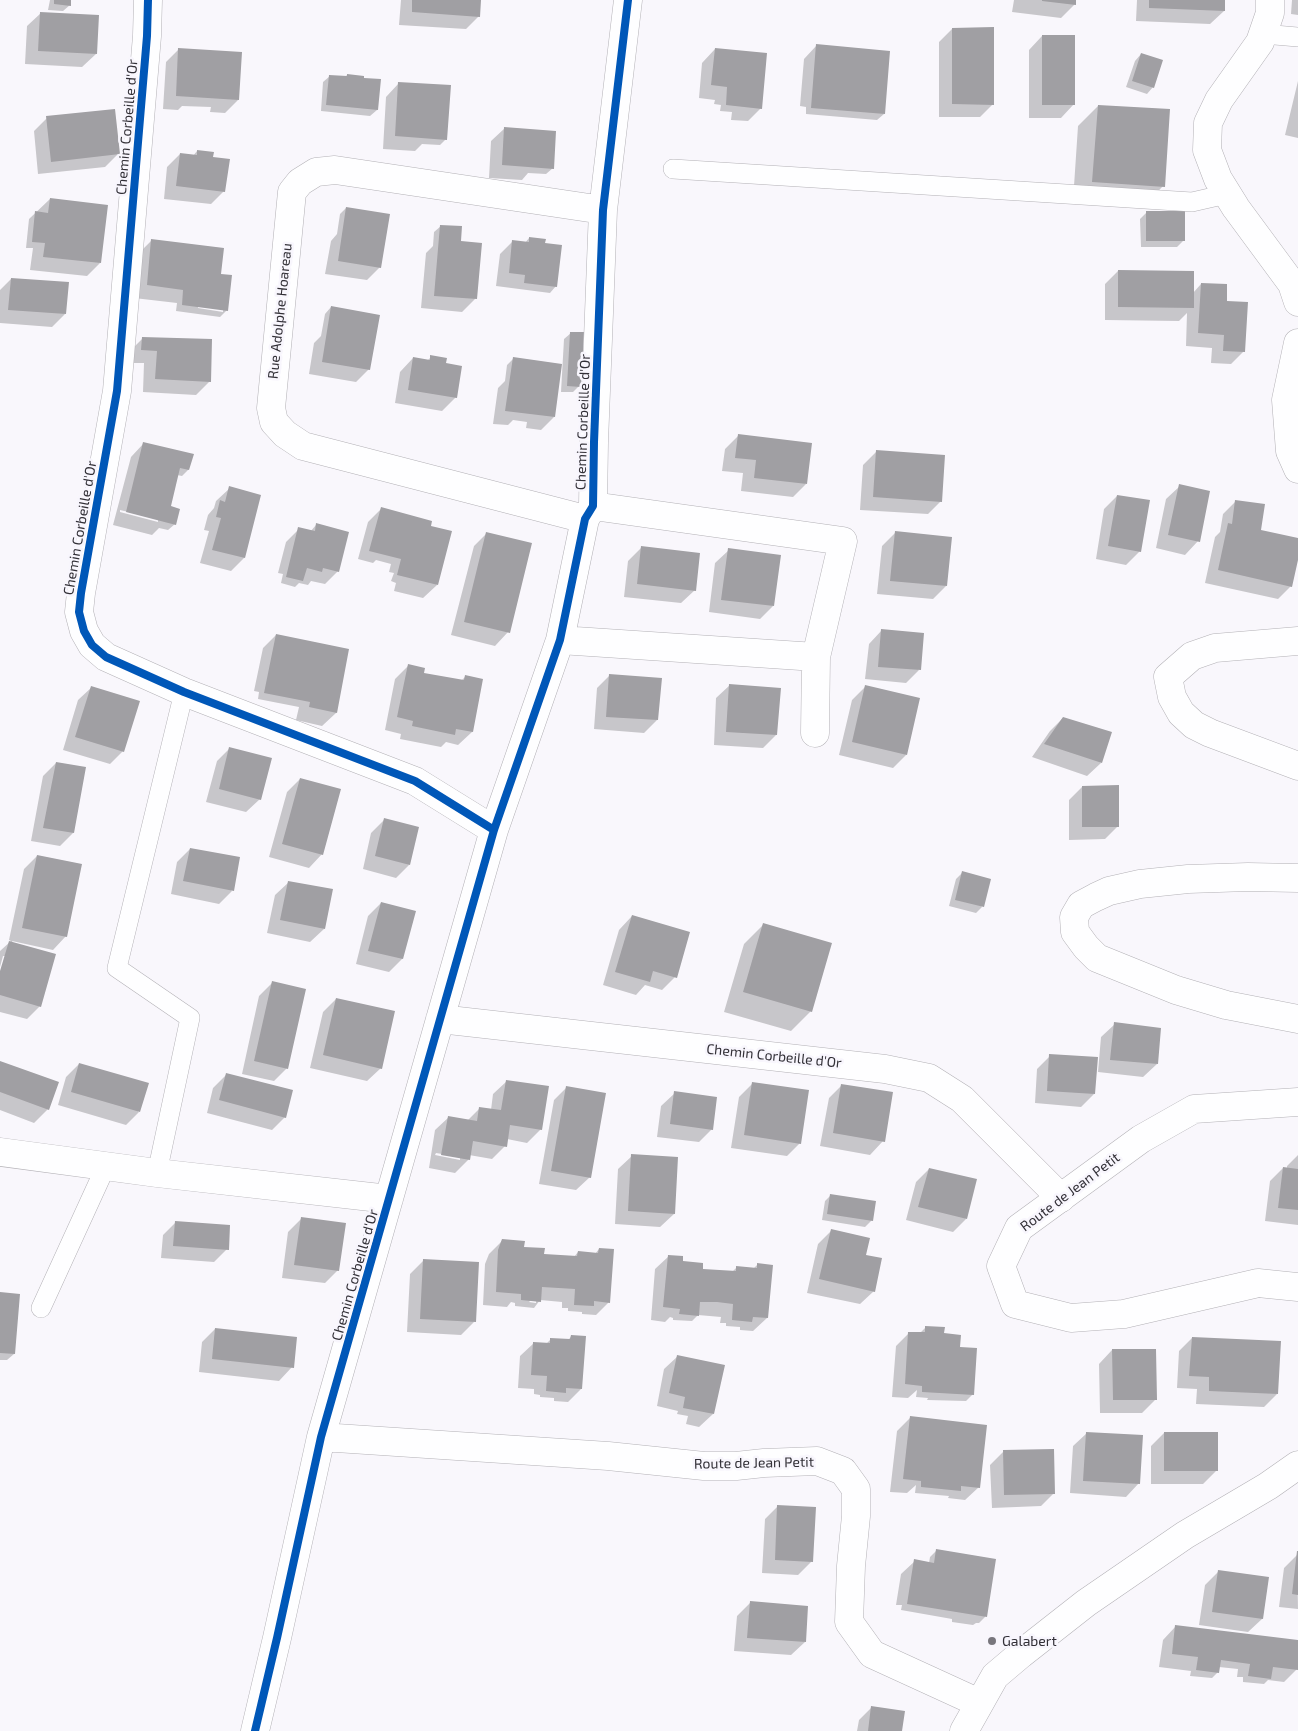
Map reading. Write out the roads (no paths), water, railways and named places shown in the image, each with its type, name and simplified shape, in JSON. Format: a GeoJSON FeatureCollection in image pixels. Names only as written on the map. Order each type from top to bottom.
{"type":"FeatureCollection","features":[{"type":"Feature","properties":{"kind":"street","name":"Chemin Corbeille d'Or"},"geometry":{"type":"LineString","coordinates":[[148,0],[147,36],[117,391],[79,612],[84,631],[92,645],[106,657],[184,692],[415,781],[494,830]]}},
{"type":"Feature","properties":{"kind":"street","name":"Chemin Corbeille d'Or"},"geometry":{"type":"LineString","coordinates":[[255,1731],[278,1638],[321,1437],[494,830],[560,640],[589,512],[594,442],[603,210],[628,0]]}},
{"type":"Feature","properties":{"kind":"street"},"geometry":{"type":"LineString","coordinates":[[1270,0],[1270,13],[1260,42],[1219,100],[1208,123],[1207,150],[1218,179],[1236,208],[1292,284],[1298,302]]}},
{"type":"Feature","properties":{"kind":"street","name":"Rue Adolphe Hoareau"},"geometry":{"type":"LineString","coordinates":[[603,210],[335,170],[316,172],[300,182],[292,192],[271,408],[274,422],[285,434],[303,446],[589,512],[843,541],[816,657]]}},
{"type":"Feature","properties":{"kind":"street"},"geometry":{"type":"LineString","coordinates":[[1298,343],[1286,400],[1290,451],[1298,470]]}},
{"type":"Feature","properties":{"kind":"street"},"geometry":{"type":"LineString","coordinates":[[560,640],[816,657],[815,733]]}},
{"type":"Feature","properties":{"kind":"street"},"geometry":{"type":"LineString","coordinates":[[1298,641],[1215,648],[1192,656],[1168,677],[1172,697],[1181,713],[1194,725],[1210,733],[1298,766]]}},
{"type":"Feature","properties":{"kind":"street"},"geometry":{"type":"LineString","coordinates":[[1298,878],[1198,878],[1140,884],[1109,891],[1096,897],[1081,905],[1074,917],[1075,932],[1097,958],[1176,990],[1226,1005],[1298,1019]]}},
{"type":"Feature","properties":{"kind":"street","name":"Chemin Corbeille d'Or"},"geometry":{"type":"LineString","coordinates":[[440,1018],[885,1068],[929,1078],[962,1099],[1061,1198]]}},
{"type":"Feature","properties":{"kind":"street","name":"Route de Jean Petit"},"geometry":{"type":"LineString","coordinates":[[1298,1102],[1194,1109],[1141,1138],[1019,1228],[1000,1266],[1015,1304],[1071,1318],[1124,1314],[1258,1283],[1298,1287]]}},
{"type":"Feature","properties":{"kind":"street"},"geometry":{"type":"LineString","coordinates":[[0,1152],[157,1173],[389,1199]]}},
{"type":"Feature","properties":{"kind":"street","name":"Route de Jean Petit"},"geometry":{"type":"LineString","coordinates":[[321,1437],[608,1456],[704,1466],[818,1461],[843,1471],[856,1489],[849,1622],[872,1654],[979,1702]]}},
{"type":"Feature","properties":{"kind":"street"},"geometry":{"type":"LineString","coordinates":[[964,1731],[995,1676],[1021,1654],[1086,1603],[1185,1535],[1298,1466]]}},
{"type":"Feature","properties":{"kind":"lane"},"geometry":{"type":"LineString","coordinates":[[1263,34],[1298,37]]}},
{"type":"Feature","properties":{"kind":"lane"},"geometry":{"type":"LineString","coordinates":[[673,169],[1192,202],[1228,194]]}},
{"type":"Feature","properties":{"kind":"lane"},"geometry":{"type":"LineString","coordinates":[[157,1173],[190,1018],[117,968],[184,692]]}},
{"type":"Feature","properties":{"kind":"lane"},"geometry":{"type":"LineString","coordinates":[[41,1308],[106,1166]]}},
{"type":"Feature","properties":{"kind":"place","name":"Galabert"},"geometry":{"type":"Point","coordinates":[992,1641]}}]}
